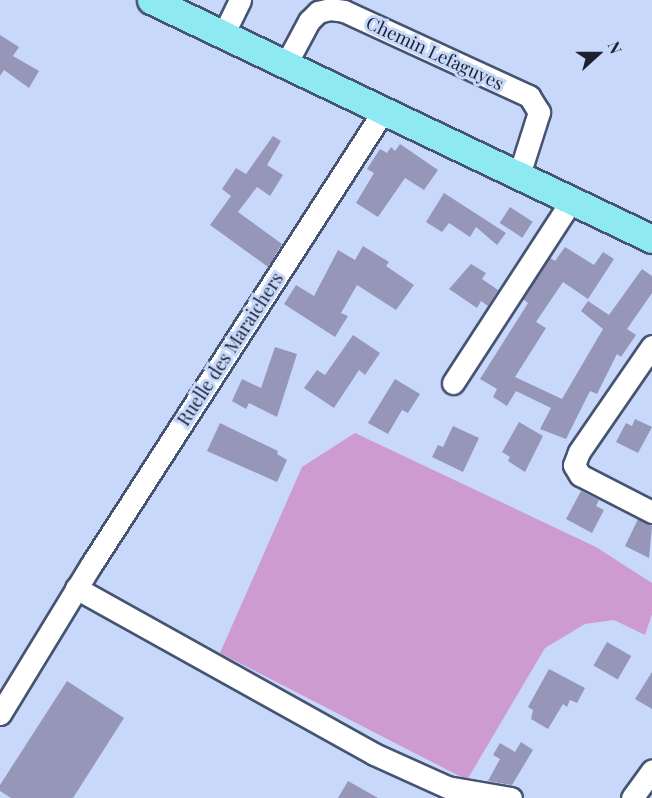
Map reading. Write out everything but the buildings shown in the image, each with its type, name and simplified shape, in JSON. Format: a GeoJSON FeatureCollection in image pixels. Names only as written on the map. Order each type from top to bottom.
{"type":"FeatureCollection","features":[{"type":"Feature","properties":{"kind":"main road"},"geometry":{"type":"LineString","coordinates":[[156,1],[652,239]]}},
{"type":"Feature","properties":{"kind":"street"},"geometry":{"type":"LineString","coordinates":[[223,35],[240,0]]}},
{"type":"Feature","properties":{"kind":"street","name":"Chemin Lefaguyes"},"geometry":{"type":"LineString","coordinates":[[286,64],[309,21],[318,12],[337,10],[530,96],[539,112],[519,175]]}},
{"type":"Feature","properties":{"kind":"street","name":"Ruelle des Maraichers"},"geometry":{"type":"LineString","coordinates":[[0,714],[76,588],[384,110]]}},
{"type":"Feature","properties":{"kind":"street"},"geometry":{"type":"LineString","coordinates":[[453,383],[572,200]]}},
{"type":"Feature","properties":{"kind":"street"},"geometry":{"type":"LineString","coordinates":[[652,346],[579,452],[574,465],[580,475],[652,512]]}},
{"type":"Feature","properties":{"kind":"street"},"geometry":{"type":"LineString","coordinates":[[76,588],[374,754],[447,787],[511,798]]}},
{"type":"Feature","properties":{"kind":"street"},"geometry":{"type":"LineString","coordinates":[[632,798],[652,770]]}},
{"type":"Feature","properties":{"kind":"shaded area"},"geometry":{"type":"Polygon","coordinates":[[[355,433],[596,547],[652,583],[652,614],[645,635],[614,620],[585,624],[545,648],[467,780],[220,653],[302,467],[355,433]]]}}]}
